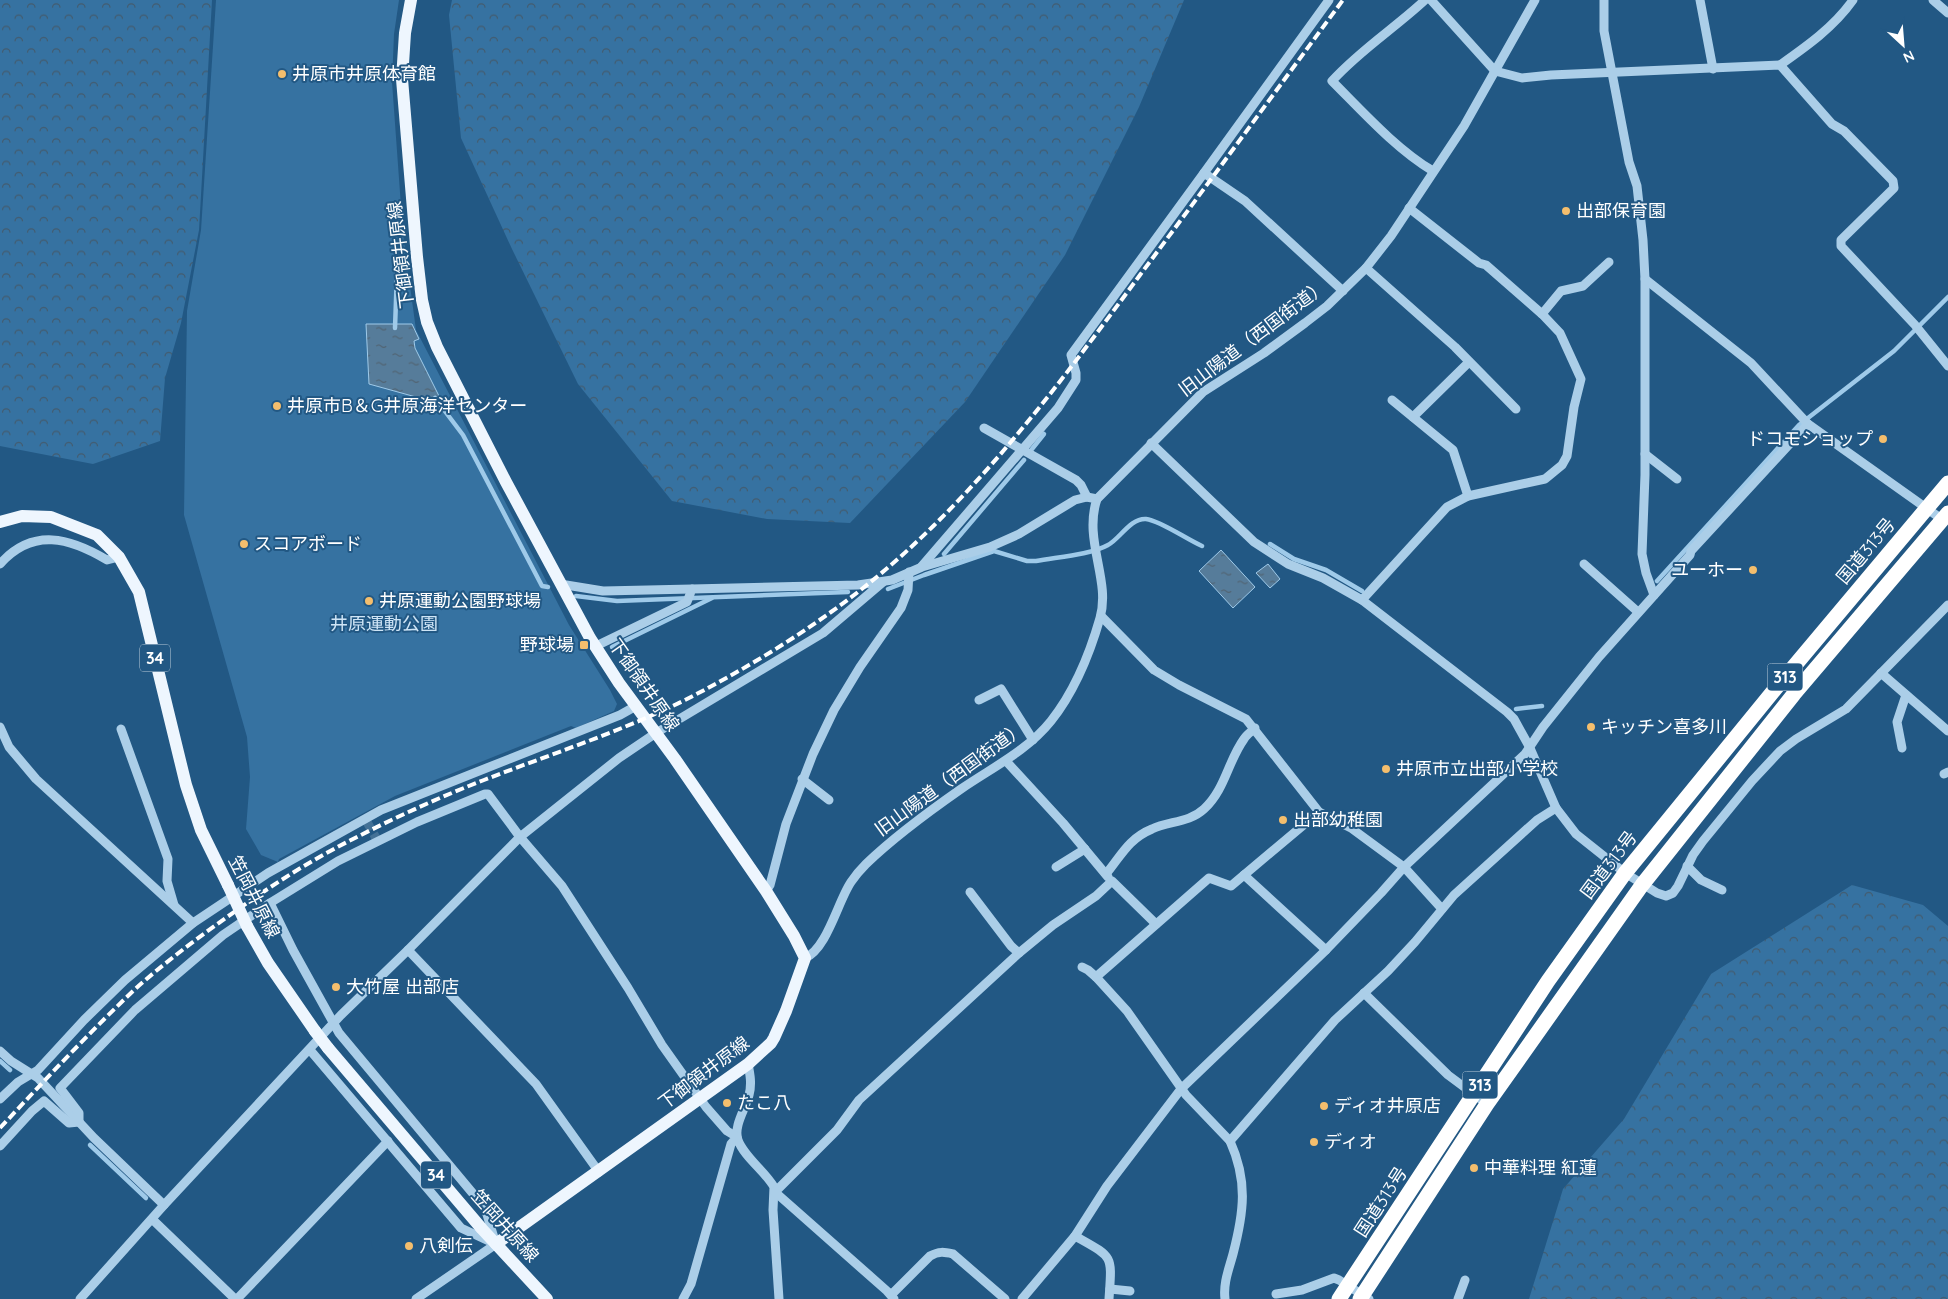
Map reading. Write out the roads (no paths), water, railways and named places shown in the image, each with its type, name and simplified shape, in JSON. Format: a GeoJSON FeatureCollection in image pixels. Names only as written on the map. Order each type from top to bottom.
{"type":"FeatureCollection","features":[{"type":"Feature","properties":{"kind":"highway","name":"国道313号"},"geometry":{"type":"LineString","coordinates":[[1339,1299],[1548,981],[1625,873],[1780,682],[1948,483]]}},
{"type":"Feature","properties":{"kind":"highway","name":"国道313号"},"geometry":{"type":"LineString","coordinates":[[1364,1298],[1487,1104],[1642,885],[1794,694],[1945,517]]}},
{"type":"Feature","properties":{"kind":"main road","name":"下御領井原線"},"geometry":{"type":"LineString","coordinates":[[411,0],[405,33],[402,80],[417,257],[422,300],[427,322],[446,364],[560,584],[596,646],[766,891],[794,936],[805,958],[786,1011],[771,1043],[748,1064],[496,1244]]}},
{"type":"Feature","properties":{"kind":"main road","name":"笠岡井原線"},"geometry":{"type":"LineString","coordinates":[[0,522],[22,516],[51,517],[97,535],[119,557],[138,592],[143,608],[186,785],[201,830],[247,926],[268,963],[328,1048],[496,1244],[547,1299]]}},
{"type":"Feature","properties":{"kind":"street"},"geometry":{"type":"LineString","coordinates":[[560,584],[603,591],[690,595],[858,585],[909,578],[922,566],[1058,408],[1073,386],[1076,373],[1070,358],[1071,355],[1330,0]]}},
{"type":"Feature","properties":{"kind":"street"},"geometry":{"type":"LineString","coordinates":[[1425,0],[1398,26],[1388,31],[1345,66],[1332,81],[1376,126],[1424,166],[1433,171]]}},
{"type":"Feature","properties":{"kind":"street"},"geometry":{"type":"LineString","coordinates":[[1431,0],[1495,71],[1522,78],[1551,75],[1780,65],[1814,41],[1842,16],[1853,0]]}},
{"type":"Feature","properties":{"kind":"street","name":"旧山陽道（西国街道）"},"geometry":{"type":"LineString","coordinates":[[805,958],[811,955],[819,946],[851,882],[864,866],[885,846],[937,806],[1006,762],[1033,740],[1058,712],[1074,684],[1101,616],[1101,588],[1092,527],[1097,498],[1203,392],[1264,353],[1327,306],[1366,268],[1390,236],[1464,126],[1535,0]]}},
{"type":"Feature","properties":{"kind":"street"},"geometry":{"type":"LineString","coordinates":[[1604,0],[1604,31],[1629,162],[1637,186],[1644,240],[1646,279],[1645,454],[1642,554],[1654,595]]}},
{"type":"Feature","properties":{"kind":"street"},"geometry":{"type":"LineString","coordinates":[[1700,0],[1713,69]]}},
{"type":"Feature","properties":{"kind":"street"},"geometry":{"type":"LineString","coordinates":[[1933,0],[1948,13]]}},
{"type":"Feature","properties":{"kind":"street"},"geometry":{"type":"LineString","coordinates":[[1780,65],[1832,124],[1844,131],[1893,181],[1894,188],[1841,240],[1841,246],[1915,324],[1948,366]]}},
{"type":"Feature","properties":{"kind":"street"},"geometry":{"type":"LineString","coordinates":[[1204,173],[1245,200],[1342,291]]}},
{"type":"Feature","properties":{"kind":"street"},"geometry":{"type":"LineString","coordinates":[[1362,600],[1446,507],[1468,496],[1537,482],[1545,479],[1562,465],[1567,456],[1574,407],[1581,379],[1560,333],[1542,314],[1486,265],[1479,263],[1409,208]]}},
{"type":"Feature","properties":{"kind":"street"},"geometry":{"type":"LineString","coordinates":[[1542,314],[1561,291],[1583,286],[1609,262]]}},
{"type":"Feature","properties":{"kind":"street"},"geometry":{"type":"LineString","coordinates":[[1366,268],[1469,362],[1516,409]]}},
{"type":"Feature","properties":{"kind":"street"},"geometry":{"type":"LineString","coordinates":[[1646,279],[1751,364],[1806,422],[1927,508],[1945,517]]}},
{"type":"Feature","properties":{"kind":"street"},"geometry":{"type":"LineString","coordinates":[[1413,416],[1469,362]]}},
{"type":"Feature","properties":{"kind":"street"},"geometry":{"type":"LineString","coordinates":[[1392,400],[1453,450],[1468,496]]}},
{"type":"Feature","properties":{"kind":"street"},"geometry":{"type":"LineString","coordinates":[[1022,1299],[1075,1236],[1107,1186],[1181,1089],[1326,950],[1404,867],[1530,748],[1543,727],[1599,657],[1806,422]]}},
{"type":"Feature","properties":{"kind":"street"},"geometry":{"type":"LineString","coordinates":[[984,428],[1076,480],[1081,484],[1087,497]]}},
{"type":"Feature","properties":{"kind":"street"},"geometry":{"type":"LineString","coordinates":[[1151,443],[1254,542],[1288,564],[1323,578],[1362,600],[1507,712],[1514,719],[1530,748],[1556,808],[1576,834],[1625,873],[1661,895],[1670,895],[1678,886],[1702,841],[1752,781],[1780,751],[1796,739],[1846,709],[1948,605]]}},
{"type":"Feature","properties":{"kind":"street"},"geometry":{"type":"LineString","coordinates":[[1645,454],[1677,479]]}},
{"type":"Feature","properties":{"kind":"street"},"geometry":{"type":"LineString","coordinates":[[922,566],[990,547],[1019,534],[1064,505],[1087,497],[1097,498]]}},
{"type":"Feature","properties":{"kind":"street"},"geometry":{"type":"LineString","coordinates":[[0,564],[21,547],[37,540],[77,544],[107,560],[119,557]]}},
{"type":"Feature","properties":{"kind":"street"},"geometry":{"type":"LineString","coordinates":[[1584,564],[1638,612]]}},
{"type":"Feature","properties":{"kind":"street"},"geometry":{"type":"LineString","coordinates":[[766,891],[770,884],[786,824],[802,779],[834,710],[860,667],[901,608],[905,599],[909,578]]}},
{"type":"Feature","properties":{"kind":"street"},"geometry":{"type":"LineString","coordinates":[[80,1299],[164,1205],[334,1023],[520,837],[598,774],[656,733],[823,633],[883,582]]}},
{"type":"Feature","properties":{"kind":"street"},"geometry":{"type":"LineString","coordinates":[[596,646],[690,595]]}},
{"type":"Feature","properties":{"kind":"street"},"geometry":{"type":"LineString","coordinates":[[1101,616],[1154,670],[1246,719],[1319,812],[1351,828],[1404,867],[1442,909]]}},
{"type":"Feature","properties":{"kind":"street"},"geometry":{"type":"LineString","coordinates":[[1880,673],[1948,731]]}},
{"type":"Feature","properties":{"kind":"street"},"geometry":{"type":"LineString","coordinates":[[979,700],[1001,690],[1033,740]]}},
{"type":"Feature","properties":{"kind":"street"},"geometry":{"type":"LineString","coordinates":[[1902,748],[1897,722],[1906,695]]}},
{"type":"Feature","properties":{"kind":"street"},"geometry":{"type":"LineString","coordinates":[[0,1099],[18,1082],[32,1074],[54,1055],[84,1020],[125,980],[193,923],[268,873],[381,810],[612,719],[636,706]]}},
{"type":"Feature","properties":{"kind":"street"},"geometry":{"type":"LineString","coordinates":[[0,727],[9,747],[36,779],[193,923]]}},
{"type":"Feature","properties":{"kind":"street"},"geometry":{"type":"LineString","coordinates":[[775,1192],[837,1130],[859,1100],[1019,953],[1053,925],[1096,896],[1109,877],[1121,853],[1142,834],[1152,828],[1193,817],[1205,809],[1222,783],[1244,739],[1254,728]]}},
{"type":"Feature","properties":{"kind":"street"},"geometry":{"type":"LineString","coordinates":[[121,729],[168,859],[167,881],[174,906]]}},
{"type":"Feature","properties":{"kind":"street"},"geometry":{"type":"LineString","coordinates":[[1006,762],[1109,877],[1156,924]]}},
{"type":"Feature","properties":{"kind":"street"},"geometry":{"type":"LineString","coordinates":[[802,779],[829,800]]}},
{"type":"Feature","properties":{"kind":"street"},"geometry":{"type":"LineString","coordinates":[[79,1122],[79,1113],[60,1088],[135,1010],[223,935],[338,861],[377,840],[488,794],[520,837],[562,886],[628,988],[662,1045],[700,1098],[722,1127],[737,1137],[741,1146],[771,1181],[775,1192],[773,1210],[779,1299]]}},
{"type":"Feature","properties":{"kind":"street"},"geometry":{"type":"LineString","coordinates":[[1230,1141],[1336,1020],[1415,942],[1454,895],[1537,820],[1556,808]]}},
{"type":"Feature","properties":{"kind":"street"},"geometry":{"type":"LineString","coordinates":[[1096,978],[1209,878],[1231,886],[1319,812]]}},
{"type":"Feature","properties":{"kind":"street"},"geometry":{"type":"LineString","coordinates":[[1056,867],[1085,849]]}},
{"type":"Feature","properties":{"kind":"street"},"geometry":{"type":"LineString","coordinates":[[1687,866],[1701,880],[1722,890]]}},
{"type":"Feature","properties":{"kind":"street"},"geometry":{"type":"LineString","coordinates":[[1244,875],[1326,950]]}},
{"type":"Feature","properties":{"kind":"street"},"geometry":{"type":"LineString","coordinates":[[970,892],[1011,946],[1019,953]]}},
{"type":"Feature","properties":{"kind":"street"},"geometry":{"type":"LineString","coordinates":[[270,903],[293,950],[334,1023],[354,1053],[485,1208],[496,1244]]}},
{"type":"Feature","properties":{"kind":"street"},"geometry":{"type":"LineString","coordinates":[[408,950],[536,1084],[598,1172]]}},
{"type":"Feature","properties":{"kind":"street"},"geometry":{"type":"LineString","coordinates":[[1082,967],[1088,970],[1127,1011],[1181,1089],[1230,1141],[1242,1180],[1243,1205],[1239,1229],[1226,1278],[1225,1299]]}},
{"type":"Feature","properties":{"kind":"street"},"geometry":{"type":"LineString","coordinates":[[1364,993],[1448,1075],[1487,1104]]}},
{"type":"Feature","properties":{"kind":"street"},"geometry":{"type":"LineString","coordinates":[[310,1050],[461,1228],[496,1244]]}},
{"type":"Feature","properties":{"kind":"street"},"geometry":{"type":"LineString","coordinates":[[0,1051],[43,1083],[79,1122],[164,1205]]}},
{"type":"Feature","properties":{"kind":"street"},"geometry":{"type":"LineString","coordinates":[[683,1299],[691,1284],[731,1144],[737,1137],[749,1096],[751,1085],[748,1064]]}},
{"type":"Feature","properties":{"kind":"street"},"geometry":{"type":"LineString","coordinates":[[0,1146],[32,1111],[44,1101],[69,1123],[79,1122]]}},
{"type":"Feature","properties":{"kind":"street"},"geometry":{"type":"LineString","coordinates":[[152,1219],[236,1299],[388,1142]]}},
{"type":"Feature","properties":{"kind":"street"},"geometry":{"type":"LineString","coordinates":[[775,1192],[892,1297],[930,1256],[937,1252],[945,1252],[953,1254],[1006,1299]]}},
{"type":"Feature","properties":{"kind":"street"},"geometry":{"type":"LineString","coordinates":[[1075,1236],[1102,1251],[1109,1258],[1112,1267],[1109,1299]]}},
{"type":"Feature","properties":{"kind":"street"},"geometry":{"type":"LineString","coordinates":[[416,1299],[496,1244]]}},
{"type":"Feature","properties":{"kind":"street"},"geometry":{"type":"LineString","coordinates":[[1276,1294],[1302,1290],[1334,1278],[1349,1285],[1364,1298]]}},
{"type":"Feature","properties":{"kind":"street"},"geometry":{"type":"LineString","coordinates":[[1458,1299],[1465,1280]]}},
{"type":"Feature","properties":{"kind":"street"},"geometry":{"type":"LineString","coordinates":[[1110,1289],[1130,1291]]}},
{"type":"Feature","properties":{"kind":"water"},"geometry":{"type":"Polygon","coordinates":[[[366,324],[412,324],[419,339],[414,341],[415,348],[442,402],[434,402],[369,384],[366,324]]]}},
{"type":"Feature","properties":{"kind":"water"},"geometry":{"type":"Polygon","coordinates":[[[1221,550],[1255,587],[1233,608],[1199,571],[1221,550]]]}},
{"type":"Feature","properties":{"kind":"water"},"geometry":{"type":"Polygon","coordinates":[[[1268,564],[1280,579],[1270,588],[1256,573],[1268,564]]]}},
{"type":"Feature","properties":{"kind":"waterway"},"geometry":{"type":"LineString","coordinates":[[395,328],[397,272]]}},
{"type":"Feature","properties":{"kind":"waterway"},"geometry":{"type":"LineString","coordinates":[[1657,581],[1799,425],[1894,351],[1948,297]]}},
{"type":"Feature","properties":{"kind":"waterway"},"geometry":{"type":"LineString","coordinates":[[435,398],[463,435],[542,586],[548,587]]}},
{"type":"Feature","properties":{"kind":"waterway"},"geometry":{"type":"LineString","coordinates":[[1032,449],[1044,434]]}},
{"type":"Feature","properties":{"kind":"waterway"},"geometry":{"type":"LineString","coordinates":[[944,554],[1024,460]]}},
{"type":"Feature","properties":{"kind":"waterway"},"geometry":{"type":"LineString","coordinates":[[888,589],[994,551],[1027,561],[1092,551],[1108,545],[1135,522],[1146,519],[1159,523],[1202,546]]}},
{"type":"Feature","properties":{"kind":"waterway"},"geometry":{"type":"LineString","coordinates":[[1270,544],[1294,559],[1326,570],[1362,591]]}},
{"type":"Feature","properties":{"kind":"waterway"},"geometry":{"type":"LineString","coordinates":[[576,596],[617,601],[848,592]]}},
{"type":"Feature","properties":{"kind":"waterway"},"geometry":{"type":"LineString","coordinates":[[612,647],[712,598]]}},
{"type":"Feature","properties":{"kind":"waterway"},"geometry":{"type":"LineString","coordinates":[[1516,709],[1542,706]]}},
{"type":"Feature","properties":{"kind":"waterway"},"geometry":{"type":"LineString","coordinates":[[0,1061],[10,1070]]}},
{"type":"Feature","properties":{"kind":"waterway"},"geometry":{"type":"LineString","coordinates":[[90,1145],[146,1198]]}},
{"type":"Feature","properties":{"kind":"tunnel"},"geometry":{"type":"LineString","coordinates":[[367,822],[376,838]]}},
{"type":"Feature","properties":{"kind":"railway"},"geometry":{"type":"LineString","coordinates":[[0,1128],[81,1042],[142,983],[205,933],[283,879],[335,848],[451,793],[611,733],[685,700],[796,636],[877,577],[920,539],[960,499],[1035,412],[1106,321],[1343,0]]}},
{"type":"Feature","properties":{"kind":"place","name":"井原市井原体育館"},"geometry":{"type":"Point","coordinates":[282,74]}},
{"type":"Feature","properties":{"kind":"place","name":"出部保育園"},"geometry":{"type":"Point","coordinates":[1566,211]}},
{"type":"Feature","properties":{"kind":"place","name":"井原市B＆G井原海洋センター"},"geometry":{"type":"Point","coordinates":[277,406]}},
{"type":"Feature","properties":{"kind":"place","name":"ドコモショップ"},"geometry":{"type":"Point","coordinates":[1883,439]}},
{"type":"Feature","properties":{"kind":"place","name":"スコアボード"},"geometry":{"type":"Point","coordinates":[244,544]}},
{"type":"Feature","properties":{"kind":"place","name":"ユーホー"},"geometry":{"type":"Point","coordinates":[1753,570]}},
{"type":"Feature","properties":{"kind":"place","name":"井原運動公園野球場"},"geometry":{"type":"Point","coordinates":[369,601]}},
{"type":"Feature","properties":{"kind":"place","name":"野球場"},"geometry":{"type":"Point","coordinates":[584,645]}},
{"type":"Feature","properties":{"kind":"place","name":"キッチン喜多川"},"geometry":{"type":"Point","coordinates":[1591,727]}},
{"type":"Feature","properties":{"kind":"place","name":"井原市立出部小学校"},"geometry":{"type":"Point","coordinates":[1386,769]}},
{"type":"Feature","properties":{"kind":"place","name":"出部幼稚園"},"geometry":{"type":"Point","coordinates":[1283,820]}},
{"type":"Feature","properties":{"kind":"place","name":"大竹屋 出部店"},"geometry":{"type":"Point","coordinates":[336,987]}},
{"type":"Feature","properties":{"kind":"place","name":"たこ八"},"geometry":{"type":"Point","coordinates":[727,1103]}},
{"type":"Feature","properties":{"kind":"place","name":"ディオ井原店"},"geometry":{"type":"Point","coordinates":[1324,1106]}},
{"type":"Feature","properties":{"kind":"place","name":"ディオ"},"geometry":{"type":"Point","coordinates":[1314,1142]}},
{"type":"Feature","properties":{"kind":"place","name":"中華料理 紅蓮"},"geometry":{"type":"Point","coordinates":[1474,1168]}},
{"type":"Feature","properties":{"kind":"place","name":"八剣伝"},"geometry":{"type":"Point","coordinates":[409,1246]}},
{"type":"Feature","properties":{"kind":"park label","name":"井原運動公園"},"geometry":{"type":"Point","coordinates":[384,624]}}]}
